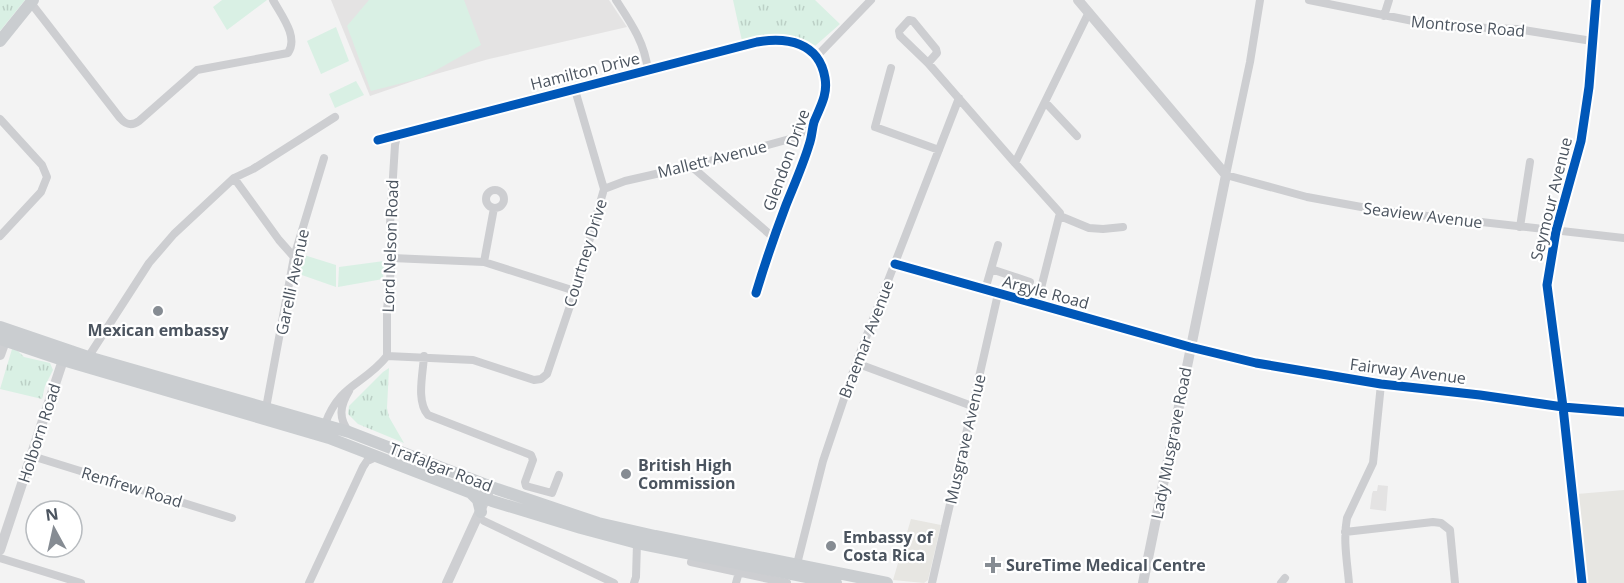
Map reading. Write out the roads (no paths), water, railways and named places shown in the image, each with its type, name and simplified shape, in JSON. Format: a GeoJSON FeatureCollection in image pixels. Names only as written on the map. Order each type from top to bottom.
{"type":"FeatureCollection","features":[{"type":"Feature","properties":{"kind":"main road"},"geometry":{"type":"LineString","coordinates":[[1078,0],[1226,175]]}},
{"type":"Feature","properties":{"kind":"main road"},"geometry":{"type":"LineString","coordinates":[[0,41],[32,1]]}},
{"type":"Feature","properties":{"kind":"main road","name":"Lady Musgrave Road"},"geometry":{"type":"LineString","coordinates":[[1143,583],[1226,175]]}},
{"type":"Feature","properties":{"kind":"main road","name":"Trafalgar Road"},"geometry":{"type":"LineString","coordinates":[[0,327],[64,355]]}},
{"type":"Feature","properties":{"kind":"main road"},"geometry":{"type":"LineString","coordinates":[[0,355],[2,340]]}},
{"type":"Feature","properties":{"kind":"main road","name":"Trafalgar Road"},"geometry":{"type":"LineString","coordinates":[[2,340],[64,355],[329,438],[464,490],[492,494],[655,536],[887,583]]}},
{"type":"Feature","properties":{"kind":"main road","name":"Holborn Road"},"geometry":{"type":"LineString","coordinates":[[0,550],[64,355]]}},
{"type":"Feature","properties":{"kind":"main road","name":"Trafalgar Road"},"geometry":{"type":"LineString","coordinates":[[86,362],[189,382],[266,408],[349,432],[492,494],[507,506],[637,543],[821,581]]}},
{"type":"Feature","properties":{"kind":"main road"},"geometry":{"type":"LineString","coordinates":[[325,424],[329,438]]}},
{"type":"Feature","properties":{"kind":"main road"},"geometry":{"type":"LineString","coordinates":[[464,490],[478,500],[484,516]]}},
{"type":"Feature","properties":{"kind":"main road"},"geometry":{"type":"LineString","coordinates":[[455,583],[492,494]]}},
{"type":"Feature","properties":{"kind":"main road"},"geometry":{"type":"LineString","coordinates":[[447,583],[484,516],[492,508],[500,505],[507,506]]}},
{"type":"Feature","properties":{"kind":"main road"},"geometry":{"type":"LineString","coordinates":[[821,581],[836,583]]}},
{"type":"Feature","properties":{"kind":"street"},"geometry":{"type":"LineString","coordinates":[[32,1],[120,118],[125,123],[132,124],[139,121],[197,70],[288,53],[291,49],[292,38],[273,0]]}},
{"type":"Feature","properties":{"kind":"street"},"geometry":{"type":"LineString","coordinates":[[616,0],[640,38],[647,58],[648,70]]}},
{"type":"Feature","properties":{"kind":"street"},"geometry":{"type":"LineString","coordinates":[[817,56],[871,0]]}},
{"type":"Feature","properties":{"kind":"street"},"geometry":{"type":"LineString","coordinates":[[1226,175],[1260,0]]}},
{"type":"Feature","properties":{"kind":"street","name":"Montrose Road"},"geometry":{"type":"LineString","coordinates":[[1309,0],[1438,26],[1517,29],[1592,41]]}},
{"type":"Feature","properties":{"kind":"street"},"geometry":{"type":"LineString","coordinates":[[1384,16],[1389,0]]}},
{"type":"Feature","properties":{"kind":"street","name":"Seymour Avenue"},"geometry":{"type":"LineString","coordinates":[[1581,583],[1563,407],[1547,294],[1556,231],[1581,141],[1589,87],[1596,0]]}},
{"type":"Feature","properties":{"kind":"street"},"geometry":{"type":"LineString","coordinates":[[1015,163],[1089,12]]}},
{"type":"Feature","properties":{"kind":"street"},"geometry":{"type":"LineString","coordinates":[[928,63],[937,53],[936,48],[913,21],[909,20],[898,33],[928,63],[1056,208],[1060,216],[1089,228],[1103,230],[1123,227]]}},
{"type":"Feature","properties":{"kind":"street","name":"Hamilton Drive"},"geometry":{"type":"LineString","coordinates":[[378,140],[776,39],[800,44],[817,56]]}},
{"type":"Feature","properties":{"kind":"street","name":"Glendon Drive"},"geometry":{"type":"LineString","coordinates":[[756,292],[825,95],[826,80],[817,56]]}},
{"type":"Feature","properties":{"kind":"street"},"geometry":{"type":"LineString","coordinates":[[891,68],[875,127],[939,150]]}},
{"type":"Feature","properties":{"kind":"street","name":"Courtney Drive"},"geometry":{"type":"LineString","coordinates":[[424,356],[473,360],[527,378],[541,379],[547,374],[575,291],[604,189],[574,90]]}},
{"type":"Feature","properties":{"kind":"street","name":"Braemar Avenue"},"geometry":{"type":"LineString","coordinates":[[797,564],[823,462],[856,363],[958,98]]}},
{"type":"Feature","properties":{"kind":"street"},"geometry":{"type":"LineString","coordinates":[[1045,102],[1077,136]]}},
{"type":"Feature","properties":{"kind":"street"},"geometry":{"type":"LineString","coordinates":[[86,362],[149,263],[174,234],[234,178],[253,169],[335,117]]}},
{"type":"Feature","properties":{"kind":"street"},"geometry":{"type":"LineString","coordinates":[[0,119],[42,165],[47,177],[41,192],[0,236]]}},
{"type":"Feature","properties":{"kind":"street","name":"Mallett Avenue"},"geometry":{"type":"LineString","coordinates":[[604,189],[625,181],[691,166],[797,137],[815,121]]}},
{"type":"Feature","properties":{"kind":"street","name":"Lord Nelson Road"},"geometry":{"type":"LineString","coordinates":[[387,356],[387,310],[392,258],[390,224],[394,145],[397,136]]}},
{"type":"Feature","properties":{"kind":"street","name":"Garelli Avenue"},"geometry":{"type":"LineString","coordinates":[[266,408],[294,257],[324,158]]}},
{"type":"Feature","properties":{"kind":"street"},"geometry":{"type":"LineString","coordinates":[[1520,227],[1530,162]]}},
{"type":"Feature","properties":{"kind":"street"},"geometry":{"type":"LineString","coordinates":[[691,166],[774,238]]}},
{"type":"Feature","properties":{"kind":"street","name":"Seaview Avenue"},"geometry":{"type":"LineString","coordinates":[[1226,175],[1307,197],[1383,211],[1624,238]]}},
{"type":"Feature","properties":{"kind":"street"},"geometry":{"type":"LineString","coordinates":[[234,178],[294,257]]}},
{"type":"Feature","properties":{"kind":"street"},"geometry":{"type":"LineString","coordinates":[[484,262],[494,208]]}},
{"type":"Feature","properties":{"kind":"street"},"geometry":{"type":"LineString","coordinates":[[1037,304],[1060,216]]}},
{"type":"Feature","properties":{"kind":"street"},"geometry":{"type":"LineString","coordinates":[[985,290],[998,245]]}},
{"type":"Feature","properties":{"kind":"street"},"geometry":{"type":"LineString","coordinates":[[392,258],[484,262],[575,291]]}},
{"type":"Feature","properties":{"kind":"street","name":"Argyle Road"},"geometry":{"type":"LineString","coordinates":[[895,264],[1190,347]]}},
{"type":"Feature","properties":{"kind":"street"},"geometry":{"type":"LineString","coordinates":[[991,269],[1030,282]]}},
{"type":"Feature","properties":{"kind":"street"},"geometry":{"type":"LineString","coordinates":[[280,278],[289,282]]}},
{"type":"Feature","properties":{"kind":"street","name":"Musgrave Avenue"},"geometry":{"type":"LineString","coordinates":[[932,583],[998,294]]}},
{"type":"Feature","properties":{"kind":"street","name":"Fairway Avenue"},"geometry":{"type":"LineString","coordinates":[[1190,347],[1256,363],[1381,384],[1563,407],[1624,412]]}},
{"type":"Feature","properties":{"kind":"street"},"geometry":{"type":"LineString","coordinates":[[325,424],[330,410],[339,397],[387,356],[424,356],[422,398],[423,409],[428,415],[531,454],[533,460],[525,482],[526,486],[552,493],[559,475]]}},
{"type":"Feature","properties":{"kind":"street"},"geometry":{"type":"LineString","coordinates":[[856,363],[972,406]]}},
{"type":"Feature","properties":{"kind":"street"},"geometry":{"type":"LineString","coordinates":[[1349,583],[1345,532],[1347,518],[1373,463],[1381,384]]}},
{"type":"Feature","properties":{"kind":"street"},"geometry":{"type":"LineString","coordinates":[[349,432],[343,424],[341,406],[352,385]]}},
{"type":"Feature","properties":{"kind":"street","name":"Renfrew Road"},"geometry":{"type":"LineString","coordinates":[[32,456],[232,518]]}},
{"type":"Feature","properties":{"kind":"street"},"geometry":{"type":"LineString","coordinates":[[309,583],[363,466],[372,458],[377,457]]}},
{"type":"Feature","properties":{"kind":"street"},"geometry":{"type":"LineString","coordinates":[[484,516],[614,583]]}},
{"type":"Feature","properties":{"kind":"street"},"geometry":{"type":"LineString","coordinates":[[1345,532],[1441,523],[1450,530],[1455,583]]}},
{"type":"Feature","properties":{"kind":"street"},"geometry":{"type":"LineString","coordinates":[[634,583],[637,543]]}},
{"type":"Feature","properties":{"kind":"street"},"geometry":{"type":"LineString","coordinates":[[0,558],[81,583]]}},
{"type":"Feature","properties":{"kind":"street"},"geometry":{"type":"LineString","coordinates":[[691,562],[787,583]]}},
{"type":"Feature","properties":{"kind":"street"},"geometry":{"type":"LineString","coordinates":[[736,583],[739,572]]}},
{"type":"Feature","properties":{"kind":"place","name":"Mexican embassy"},"geometry":{"type":"Point","coordinates":[158,311]}},
{"type":"Feature","properties":{"kind":"place","name":"British High Commission"},"geometry":{"type":"Point","coordinates":[626,474]}},
{"type":"Feature","properties":{"kind":"place","name":"Embassy of Costa Rica"},"geometry":{"type":"Point","coordinates":[831,546]}},
{"type":"Feature","properties":{"kind":"place","name":"SureTime Medical Centre"},"geometry":{"type":"Point","coordinates":[993,565]}}]}
